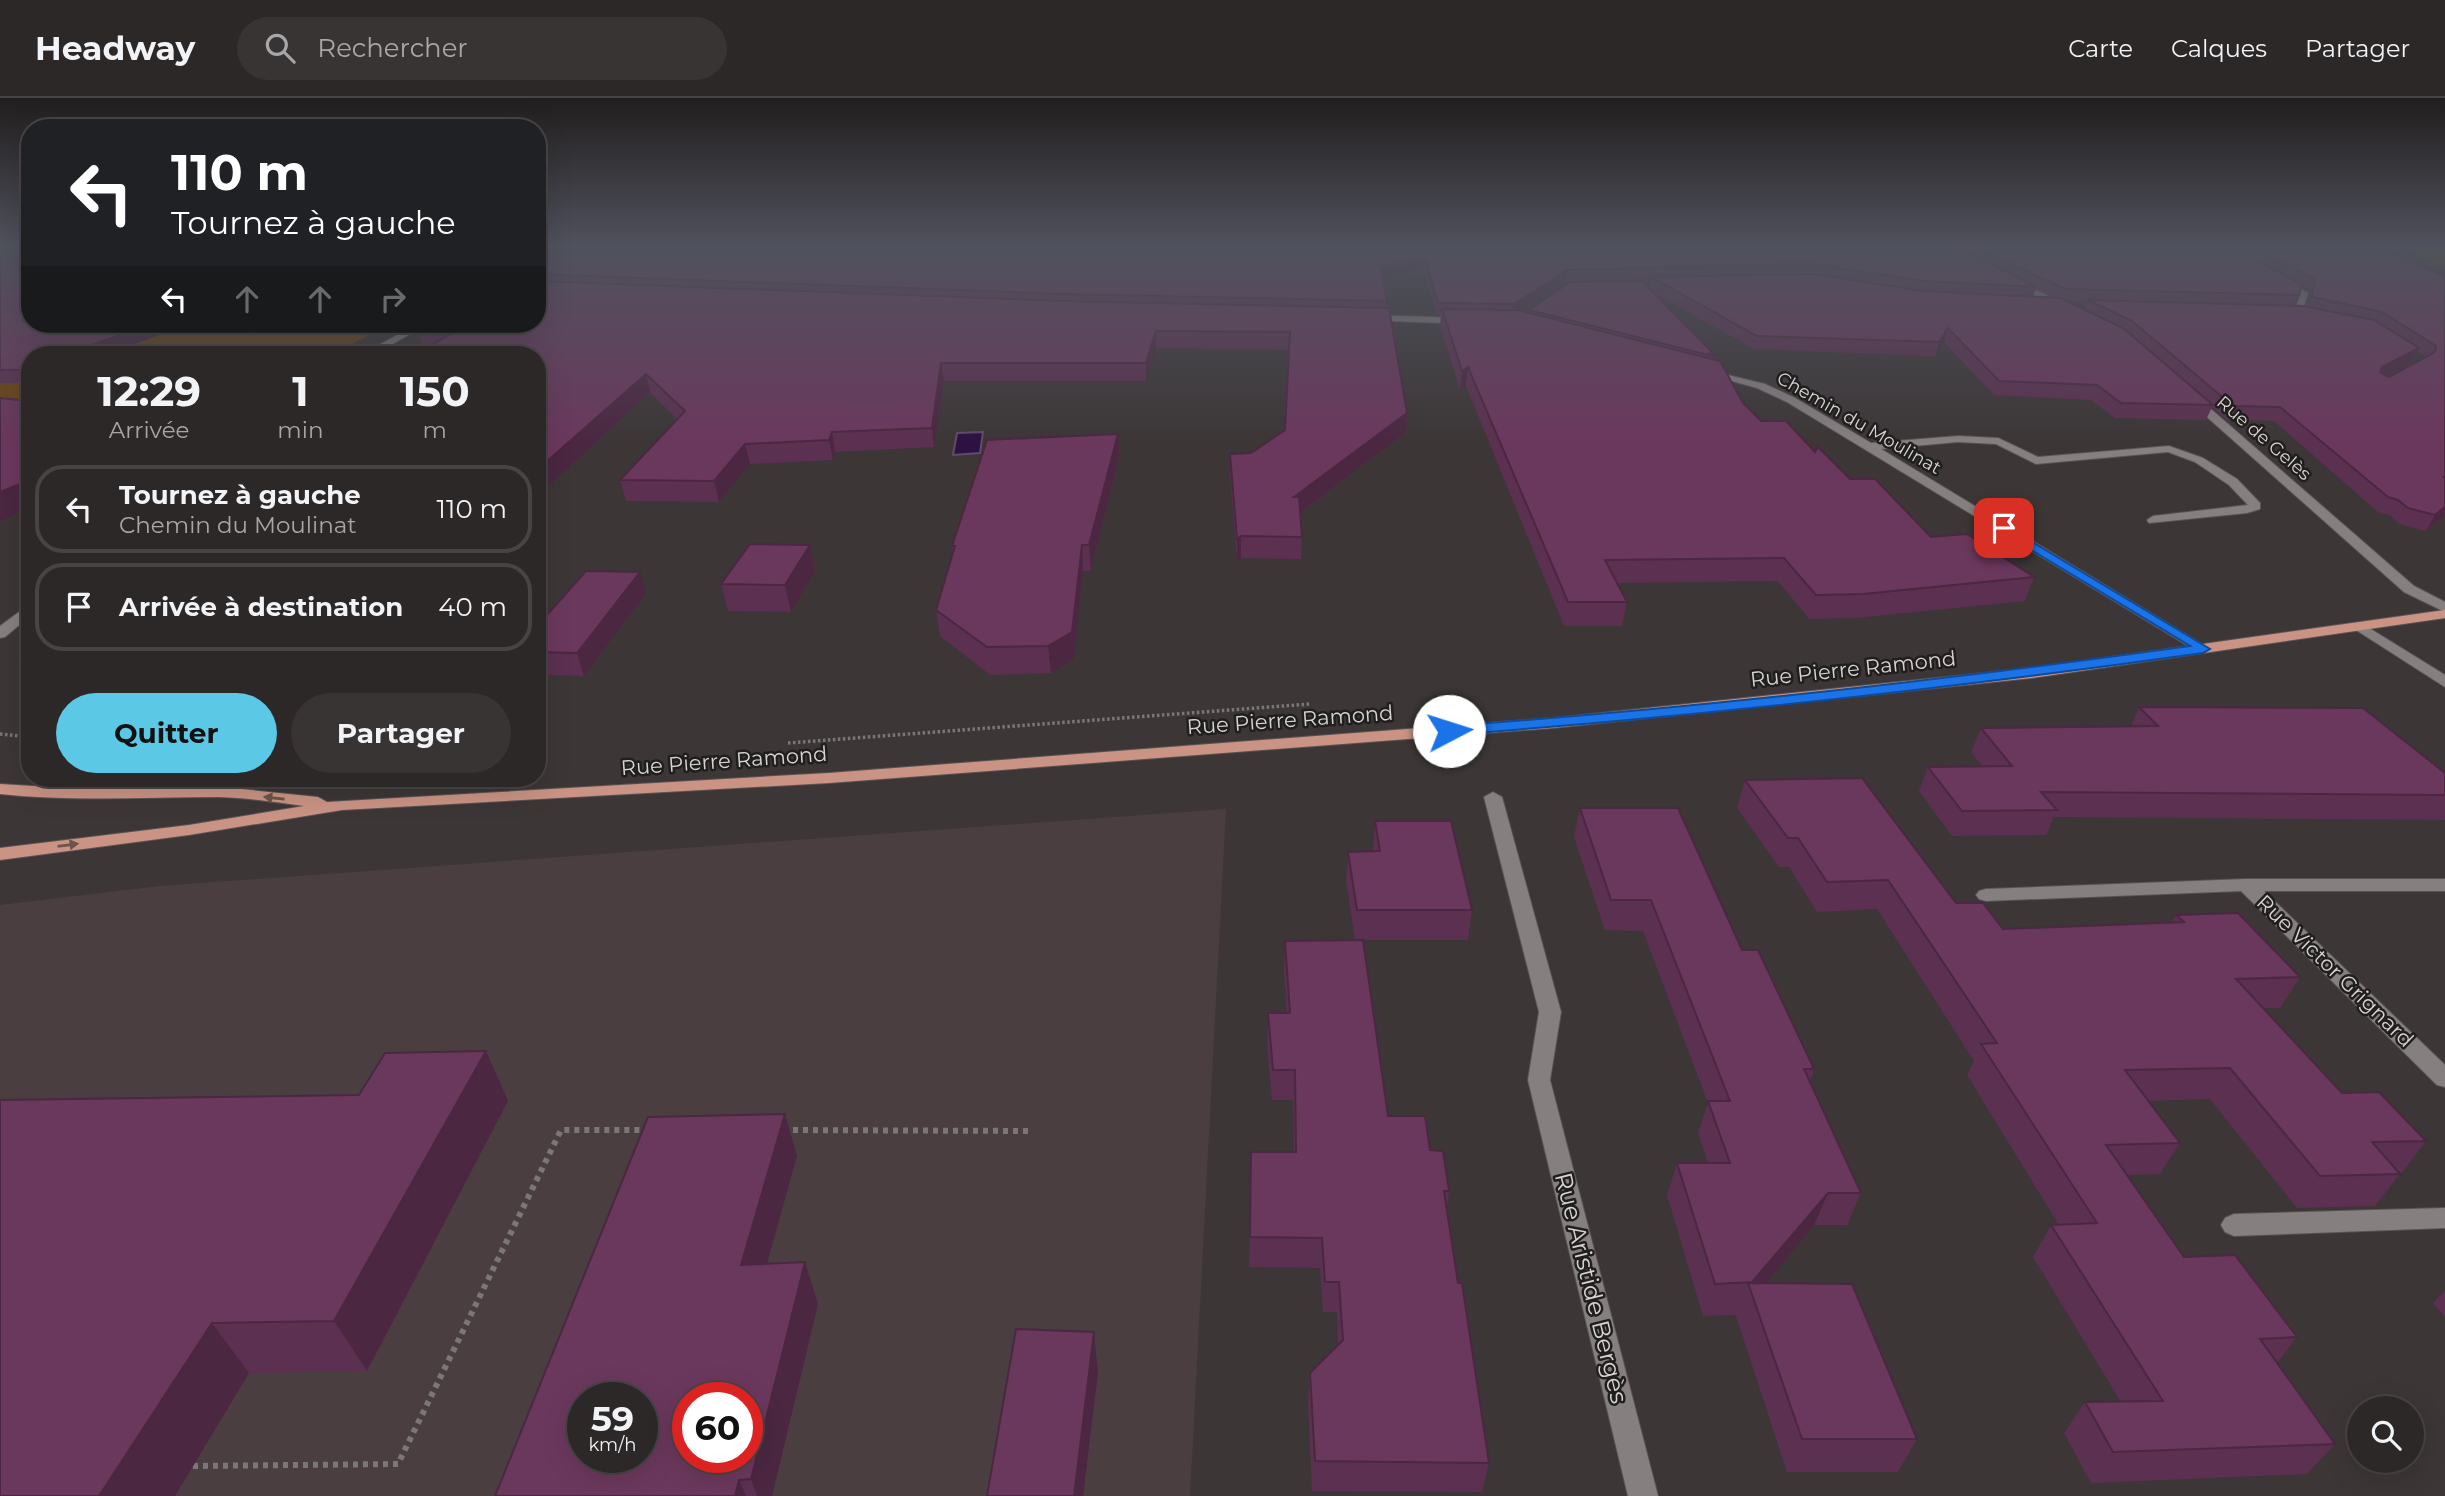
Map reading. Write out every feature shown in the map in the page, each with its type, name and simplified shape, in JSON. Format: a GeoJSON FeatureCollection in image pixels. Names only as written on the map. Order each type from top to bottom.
{"type":"FeatureCollection","features":[{"type":"Feature","properties":{"kind":"main road","name":"Rue Pierre Ramond"},"geometry":{"type":"LineString","coordinates":[[0,854],[190,830],[342,804],[487,799],[829,778],[1553,723],[2032,673],[2445,614]]}},
{"type":"Feature","properties":{"kind":"main road","name":"Rue Pierre Ramond"},"geometry":{"type":"LineString","coordinates":[[0,789],[136,795],[224,792],[342,804]]}},
{"type":"Feature","properties":{"kind":"street"},"geometry":{"type":"LineString","coordinates":[[2300,313],[2311,315]]}},
{"type":"Feature","properties":{"kind":"street"},"geometry":{"type":"LineString","coordinates":[[1350,318],[1474,321]]}},
{"type":"Feature","properties":{"kind":"street"},"geometry":{"type":"LineString","coordinates":[[383,346],[406,333]]}},
{"type":"Feature","properties":{"kind":"street","name":"Chemin du Moulinat"},"geometry":{"type":"LineString","coordinates":[[1690,366],[1761,386],[1791,400],[2203,649]]}},
{"type":"Feature","properties":{"kind":"street","name":"Rue de Gelès"},"geometry":{"type":"LineString","coordinates":[[2184,391],[2409,589],[2445,608]]}},
{"type":"Feature","properties":{"kind":"street"},"geometry":{"type":"LineString","coordinates":[[1868,447],[1958,439],[1998,441],[2036,461],[2169,449],[2191,456],[2211,467],[2233,482],[2256,506],[2153,520]]}},
{"type":"Feature","properties":{"kind":"street"},"geometry":{"type":"LineString","coordinates":[[0,634],[21,616]]}},
{"type":"Feature","properties":{"kind":"street"},"geometry":{"type":"LineString","coordinates":[[2361,627],[2445,682]]}},
{"type":"Feature","properties":{"kind":"street","name":"Rue Aristide Bergès"},"geometry":{"type":"LineString","coordinates":[[1493,797],[1550,1012],[1539,1080],[1643,1496]]}},
{"type":"Feature","properties":{"kind":"street"},"geometry":{"type":"LineString","coordinates":[[1986,895],[2246,885]]}},
{"type":"Feature","properties":{"kind":"street","name":"Rue Victor Grignard"},"geometry":{"type":"LineString","coordinates":[[2246,885],[2445,885]]}},
{"type":"Feature","properties":{"kind":"street","name":"Rue Victor Grignard"},"geometry":{"type":"LineString","coordinates":[[2246,885],[2445,1079]]}},
{"type":"Feature","properties":{"kind":"street"},"geometry":{"type":"LineString","coordinates":[[2234,1225],[2445,1218]]}},
{"type":"Feature","properties":{"kind":"path"},"geometry":{"type":"LineString","coordinates":[[779,743],[1311,704]]}},
{"type":"Feature","properties":{"kind":"path"},"geometry":{"type":"LineString","coordinates":[[0,733],[21,736]]}},
{"type":"Feature","properties":{"kind":"path"},"geometry":{"type":"LineString","coordinates":[[193,1466],[398,1464],[561,1130],[658,1130]]}},
{"type":"Feature","properties":{"kind":"path"},"geometry":{"type":"LineString","coordinates":[[768,1130],[1029,1130]]}},
{"type":"Feature","properties":{"kind":"shaded area"},"geometry":{"type":"Polygon","coordinates":[[[49,333],[373,333],[348,346],[21,346],[21,401],[0,399],[0,349],[49,333]]]}},
{"type":"Feature","properties":{"kind":"shaded area"},"geometry":{"type":"Polygon","coordinates":[[[983,432],[980,453],[953,455],[957,433],[983,432]]]}},
{"type":"Feature","properties":{"kind":"shaded area"},"geometry":{"type":"Polygon","coordinates":[[[1226,809],[1190,1496],[0,1496],[0,905],[160,886],[1226,809]]]}},
{"type":"Feature","properties":{"kind":"building"},"geometry":{"type":"Polygon","coordinates":[[[0,313],[21,313],[21,333],[125,333],[89,346],[21,346],[21,370],[0,370],[0,313]]]}},
{"type":"Feature","properties":{"kind":"building"},"geometry":{"type":"Polygon","coordinates":[[[546,313],[1390,313],[1407,413],[1294,497],[1299,497],[1302,537],[1241,536],[1237,539],[1230,454],[1251,453],[1285,430],[1290,332],[1156,331],[1146,363],[941,363],[932,428],[832,432],[829,440],[745,444],[714,481],[620,480],[685,411],[646,374],[546,462],[546,346],[430,346],[449,335],[419,334],[546,333],[546,313]]]}},
{"type":"Feature","properties":{"kind":"building"},"geometry":{"type":"Polygon","coordinates":[[[1443,313],[1530,313],[1720,361],[1743,403],[1761,421],[1786,421],[1815,452],[1818,447],[1850,479],[1875,479],[1931,537],[1967,534],[2034,577],[1863,594],[1816,595],[1784,558],[1605,560],[1627,602],[1568,602],[1468,367],[1462,371],[1443,313]]]}},
{"type":"Feature","properties":{"kind":"building"},"geometry":{"type":"Polygon","coordinates":[[[1542,313],[1674,313],[1715,355],[1710,354],[1712,356],[1542,313]]]}},
{"type":"Feature","properties":{"kind":"building"},"geometry":{"type":"Polygon","coordinates":[[[1716,313],[2092,313],[2123,328],[2213,405],[2121,403],[2097,385],[1999,381],[1948,328],[1939,342],[1757,336],[1716,313]]]}},
{"type":"Feature","properties":{"kind":"building"},"geometry":{"type":"Polygon","coordinates":[[[2116,313],[2340,313],[2374,320],[2419,348],[2382,367],[2380,372],[2389,377],[2435,352],[2436,346],[2384,313],[2445,313],[2445,507],[2435,515],[2408,508],[2398,500],[2388,497],[2280,407],[2233,406],[2132,321],[2116,313]]]}},
{"type":"Feature","properties":{"kind":"building"},"geometry":{"type":"Polygon","coordinates":[[[0,398],[21,400],[21,484],[0,492],[0,398]]]}},
{"type":"Feature","properties":{"kind":"building"},"geometry":{"type":"Polygon","coordinates":[[[1118,434],[1089,545],[1082,545],[1072,632],[1048,646],[987,647],[936,610],[955,546],[952,546],[987,440],[1118,434]]]}},
{"type":"Feature","properties":{"kind":"building"},"geometry":{"type":"Polygon","coordinates":[[[750,544],[810,545],[785,585],[721,584],[750,544]]]}},
{"type":"Feature","properties":{"kind":"building"},"geometry":{"type":"Polygon","coordinates":[[[586,571],[640,572],[577,653],[546,652],[546,616],[586,571]]]}},
{"type":"Feature","properties":{"kind":"building"},"geometry":{"type":"Polygon","coordinates":[[[2139,707],[2363,708],[2445,773],[2445,795],[2041,792],[2057,810],[1962,811],[1928,767],[2012,766],[1981,728],[2158,726],[2139,707]]]}},
{"type":"Feature","properties":{"kind":"building"},"geometry":{"type":"Polygon","coordinates":[[[1862,778],[1956,903],[1983,903],[2003,929],[2184,922],[2176,915],[2238,913],[2300,977],[2236,979],[2342,1093],[2379,1092],[2426,1141],[2372,1142],[2400,1174],[2320,1176],[2230,1068],[2125,1070],[2180,1143],[2106,1145],[2184,1257],[2235,1255],[2297,1337],[2260,1339],[2335,1444],[2113,1452],[2085,1402],[2163,1401],[2051,1225],[2097,1223],[1981,1044],[1997,1043],[1888,880],[1827,882],[1798,838],[1788,838],[1745,780],[1862,778]]]}},
{"type":"Feature","properties":{"kind":"building"},"geometry":{"type":"Polygon","coordinates":[[[1580,808],[1678,808],[1742,950],[1758,950],[1814,1069],[1804,1069],[1861,1193],[1828,1193],[1752,1282],[1715,1284],[1677,1163],[1730,1163],[1708,1101],[1730,1101],[1651,900],[1611,900],[1580,808]]]}},
{"type":"Feature","properties":{"kind":"building"},"geometry":{"type":"Polygon","coordinates":[[[1375,821],[1451,821],[1472,910],[1357,910],[1348,852],[1380,851],[1375,821]]]}},
{"type":"Feature","properties":{"kind":"building"},"geometry":{"type":"Polygon","coordinates":[[[1363,940],[1388,1116],[1425,1116],[1430,1150],[1443,1151],[1449,1191],[1444,1191],[1458,1283],[1462,1283],[1489,1463],[1315,1461],[1310,1373],[1343,1340],[1339,1282],[1325,1282],[1322,1238],[1250,1237],[1251,1152],[1296,1152],[1295,1070],[1273,1070],[1268,1013],[1290,1013],[1285,941],[1363,940]]]}},
{"type":"Feature","properties":{"kind":"building"},"geometry":{"type":"Polygon","coordinates":[[[486,1051],[334,1321],[212,1323],[99,1496],[0,1496],[0,1100],[359,1095],[385,1053],[486,1051]]]}},
{"type":"Feature","properties":{"kind":"building"},"geometry":{"type":"Polygon","coordinates":[[[785,1114],[741,1265],[805,1262],[763,1431],[763,1382],[672,1382],[672,1473],[752,1473],[751,1479],[739,1480],[735,1496],[495,1496],[648,1117],[785,1114]]]}},
{"type":"Feature","properties":{"kind":"building"},"geometry":{"type":"Polygon","coordinates":[[[1748,1283],[1852,1284],[1917,1439],[1802,1439],[1748,1283]]]}},
{"type":"Feature","properties":{"kind":"building"},"geometry":{"type":"Polygon","coordinates":[[[1016,1329],[1094,1332],[1074,1496],[987,1496],[1016,1329]]]}},
{"type":"Feature","properties":{"kind":"route"},"geometry":{"type":"LineString","coordinates":[[1449,731],[1553,723],[2032,673],[2203,649],[2004,528]]}}]}
